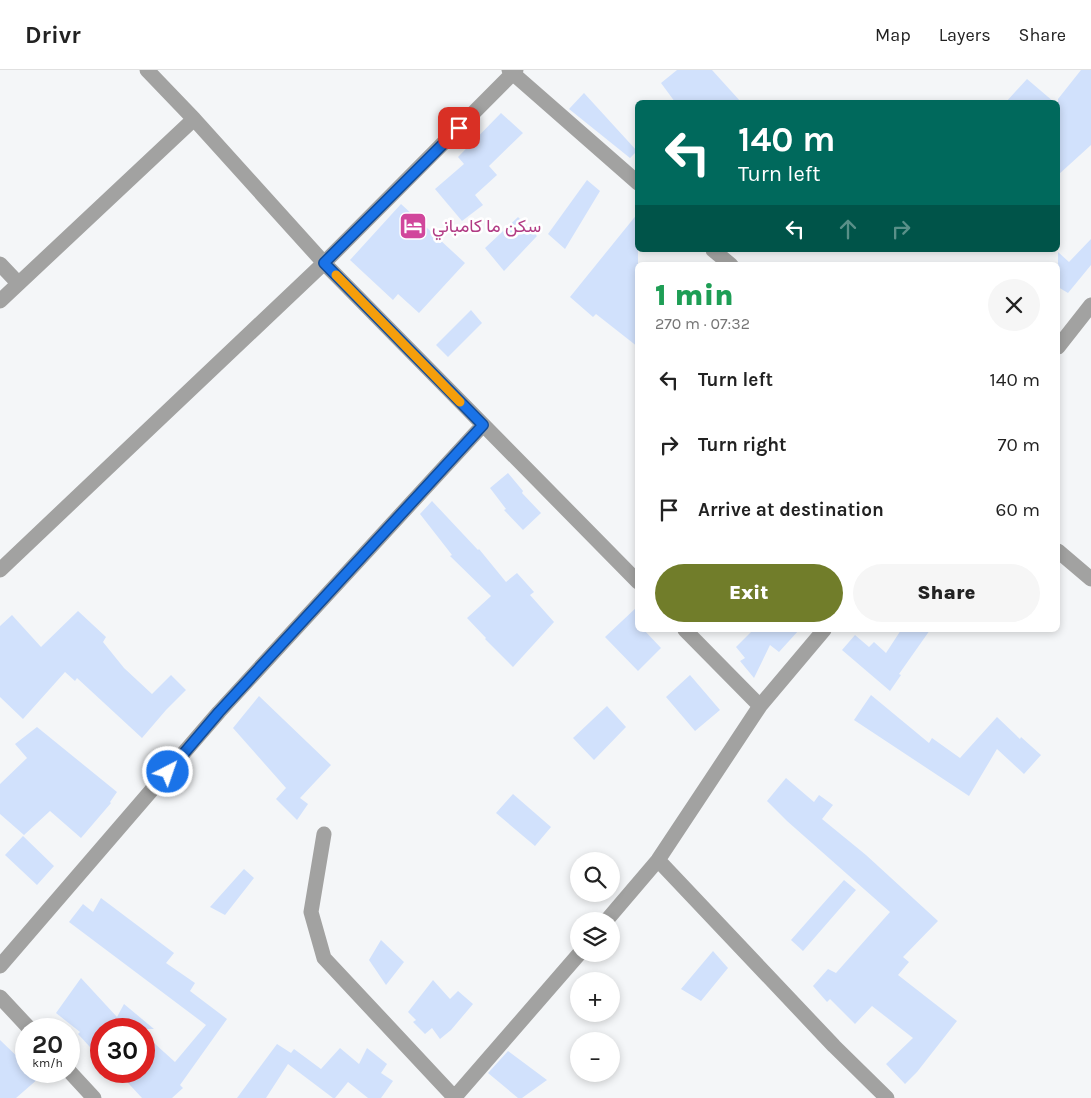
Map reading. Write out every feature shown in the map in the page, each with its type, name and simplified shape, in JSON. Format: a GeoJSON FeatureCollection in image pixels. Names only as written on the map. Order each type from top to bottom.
{"type":"FeatureCollection","features":[{"type":"Feature","properties":{"kind":"street"},"geometry":{"type":"LineString","coordinates":[[147,70],[194,119],[324,263],[635,579]]}},
{"type":"Feature","properties":{"kind":"street"},"geometry":{"type":"LineString","coordinates":[[0,570],[324,263],[513,71],[635,180]]}},
{"type":"Feature","properties":{"kind":"street"},"geometry":{"type":"LineString","coordinates":[[0,301],[194,119]]}},
{"type":"Feature","properties":{"kind":"street"},"geometry":{"type":"LineString","coordinates":[[716,252],[727,262]]}},
{"type":"Feature","properties":{"kind":"street"},"geometry":{"type":"LineString","coordinates":[[0,264],[18,283]]}},
{"type":"Feature","properties":{"kind":"street"},"geometry":{"type":"LineString","coordinates":[[1060,344],[1091,305]]}},
{"type":"Feature","properties":{"kind":"street"},"geometry":{"type":"LineString","coordinates":[[0,966],[219,712],[483,425]]}},
{"type":"Feature","properties":{"kind":"street"},"geometry":{"type":"LineString","coordinates":[[1060,553],[1091,579]]}},
{"type":"Feature","properties":{"kind":"street"},"geometry":{"type":"LineString","coordinates":[[687,632],[760,706]]}},
{"type":"Feature","properties":{"kind":"street"},"geometry":{"type":"LineString","coordinates":[[614,912],[658,860],[760,706],[822,632]]}},
{"type":"Feature","properties":{"kind":"street"},"geometry":{"type":"LineString","coordinates":[[324,834],[311,912],[324,958],[455,1098],[572,962]]}},
{"type":"Feature","properties":{"kind":"street"},"geometry":{"type":"LineString","coordinates":[[658,860],[834,1046],[887,1098]]}},
{"type":"Feature","properties":{"kind":"street"},"geometry":{"type":"LineString","coordinates":[[0,997],[20,1018]]}},
{"type":"Feature","properties":{"kind":"street"},"geometry":{"type":"LineString","coordinates":[[80,1083],[94,1098]]}},
{"type":"Feature","properties":{"kind":"building"},"geometry":{"type":"Polygon","coordinates":[[[677,70],[712,70],[739,100],[674,100],[661,83],[677,70]]]}},
{"type":"Feature","properties":{"kind":"building"},"geometry":{"type":"Polygon","coordinates":[[[1081,70],[1091,70],[1091,145],[1060,173],[1060,100],[1058,99],[1081,70]]]}},
{"type":"Feature","properties":{"kind":"building"},"geometry":{"type":"Polygon","coordinates":[[[1027,79],[1052,100],[1008,100],[1027,79]]]}},
{"type":"Feature","properties":{"kind":"building"},"geometry":{"type":"Polygon","coordinates":[[[584,93],[635,149],[635,153],[630,158],[569,109],[584,93]]]}},
{"type":"Feature","properties":{"kind":"building"},"geometry":{"type":"Polygon","coordinates":[[[501,113],[523,133],[489,166],[497,175],[475,195],[483,205],[462,221],[435,189],[464,164],[458,157],[501,113]]]}},
{"type":"Feature","properties":{"kind":"building"},"geometry":{"type":"Polygon","coordinates":[[[587,180],[600,191],[565,249],[548,234],[587,180]]]}},
{"type":"Feature","properties":{"kind":"building"},"geometry":{"type":"Polygon","coordinates":[[[401,204],[465,263],[419,313],[398,294],[393,300],[350,260],[401,204]]]}},
{"type":"Feature","properties":{"kind":"building"},"geometry":{"type":"Polygon","coordinates":[[[518,217],[537,236],[504,271],[485,248],[518,217]]]}},
{"type":"Feature","properties":{"kind":"building"},"geometry":{"type":"Polygon","coordinates":[[[635,217],[635,252],[638,252],[638,262],[635,262],[635,345],[596,314],[593,317],[570,297],[635,217]]]}},
{"type":"Feature","properties":{"kind":"building"},"geometry":{"type":"Polygon","coordinates":[[[1091,239],[1091,265],[1068,293],[1060,288],[1058,252],[1069,262],[1091,239]]]}},
{"type":"Feature","properties":{"kind":"building"},"geometry":{"type":"Polygon","coordinates":[[[471,310],[482,323],[448,357],[436,345],[471,310]]]}},
{"type":"Feature","properties":{"kind":"building"},"geometry":{"type":"Polygon","coordinates":[[[508,473],[523,491],[522,493],[541,513],[523,530],[504,510],[506,509],[490,488],[508,473]]]}},
{"type":"Feature","properties":{"kind":"building"},"geometry":{"type":"Polygon","coordinates":[[[432,501],[479,549],[506,582],[517,573],[534,592],[530,595],[554,622],[513,667],[467,618],[491,596],[450,556],[452,555],[420,514],[432,501]]]}},
{"type":"Feature","properties":{"kind":"building"},"geometry":{"type":"Polygon","coordinates":[[[635,609],[635,632],[646,632],[661,648],[638,671],[605,637],[635,609]]]}},
{"type":"Feature","properties":{"kind":"building"},"geometry":{"type":"Polygon","coordinates":[[[78,611],[106,637],[103,642],[124,668],[152,694],[171,675],[186,690],[142,738],[77,678],[75,681],[65,672],[23,719],[0,697],[0,626],[12,615],[41,647],[78,611]]]}},
{"type":"Feature","properties":{"kind":"building"},"geometry":{"type":"Polygon","coordinates":[[[751,632],[797,632],[779,652],[770,645],[754,678],[740,661],[745,658],[736,647],[751,632]]]}},
{"type":"Feature","properties":{"kind":"building"},"geometry":{"type":"Polygon","coordinates":[[[900,632],[929,632],[899,674],[901,675],[890,691],[842,650],[855,635],[869,647],[874,642],[886,653],[900,632]]]}},
{"type":"Feature","properties":{"kind":"building"},"geometry":{"type":"Polygon","coordinates":[[[690,675],[720,710],[695,731],[666,697],[690,675]]]}},
{"type":"Feature","properties":{"kind":"building"},"geometry":{"type":"Polygon","coordinates":[[[871,695],[929,743],[932,738],[960,758],[997,717],[1020,739],[1021,737],[1041,755],[1024,774],[997,749],[969,796],[854,720],[871,695]]]}},
{"type":"Feature","properties":{"kind":"building"},"geometry":{"type":"Polygon","coordinates":[[[259,696],[331,765],[300,798],[308,804],[297,820],[276,799],[286,788],[233,728],[259,696]]]}},
{"type":"Feature","properties":{"kind":"building"},"geometry":{"type":"Polygon","coordinates":[[[607,706],[626,727],[594,760],[573,738],[607,706]]]}},
{"type":"Feature","properties":{"kind":"building"},"geometry":{"type":"Polygon","coordinates":[[[37,727],[117,792],[111,803],[81,838],[50,811],[24,835],[0,814],[0,784],[27,758],[15,744],[37,727]]]}},
{"type":"Feature","properties":{"kind":"building"},"geometry":{"type":"Polygon","coordinates":[[[786,778],[814,802],[819,795],[833,805],[822,819],[866,855],[938,921],[903,957],[909,962],[898,975],[957,1021],[917,1072],[905,1084],[886,1064],[913,1038],[872,1006],[855,1024],[830,999],[827,1002],[813,986],[828,969],[836,973],[890,912],[767,801],[786,778]]]}},
{"type":"Feature","properties":{"kind":"building"},"geometry":{"type":"Polygon","coordinates":[[[513,794],[551,827],[535,846],[496,813],[513,794]]]}},
{"type":"Feature","properties":{"kind":"building"},"geometry":{"type":"Polygon","coordinates":[[[23,836],[54,866],[37,885],[5,855],[23,836]]]}},
{"type":"Feature","properties":{"kind":"building"},"geometry":{"type":"Polygon","coordinates":[[[244,869],[254,878],[225,915],[210,907],[244,869]]]}},
{"type":"Feature","properties":{"kind":"building"},"geometry":{"type":"Polygon","coordinates":[[[844,880],[856,890],[803,951],[791,940],[844,880]]]}},
{"type":"Feature","properties":{"kind":"building"},"geometry":{"type":"Polygon","coordinates":[[[101,898],[174,953],[166,963],[195,983],[190,991],[227,1019],[180,1085],[183,1088],[172,1098],[142,1098],[128,1083],[155,1083],[155,1044],[175,1062],[206,1025],[69,922],[83,904],[93,912],[101,898]]]}},
{"type":"Feature","properties":{"kind":"building"},"geometry":{"type":"Polygon","coordinates":[[[381,940],[404,962],[386,985],[369,960],[381,940]]]}},
{"type":"Feature","properties":{"kind":"building"},"geometry":{"type":"Polygon","coordinates":[[[713,951],[728,968],[701,1001],[681,989],[713,951]]]}},
{"type":"Feature","properties":{"kind":"building"},"geometry":{"type":"Polygon","coordinates":[[[81,978],[117,1017],[124,1004],[141,1018],[90,1018],[90,1047],[80,1036],[80,1018],[62,1018],[56,1013],[81,978]]]}},
{"type":"Feature","properties":{"kind":"building"},"geometry":{"type":"Polygon","coordinates":[[[433,980],[450,999],[458,991],[473,1004],[451,1030],[440,1039],[432,1028],[425,1034],[413,1022],[416,1020],[408,1012],[433,980]]]}},
{"type":"Feature","properties":{"kind":"building"},"geometry":{"type":"Polygon","coordinates":[[[0,1040],[15,1054],[15,1083],[33,1083],[16,1098],[0,1098],[0,1040]]]}},
{"type":"Feature","properties":{"kind":"building"},"geometry":{"type":"Polygon","coordinates":[[[277,1044],[291,1053],[294,1049],[321,1069],[340,1048],[359,1064],[367,1048],[387,1064],[381,1073],[393,1081],[381,1098],[368,1098],[348,1082],[333,1098],[288,1064],[266,1098],[237,1098],[277,1044]]]}},
{"type":"Feature","properties":{"kind":"building"},"geometry":{"type":"Polygon","coordinates":[[[508,1051],[547,1080],[522,1098],[518,1098],[488,1073],[508,1051]]]}},
{"type":"Feature","properties":{"kind":"slow traffic"},"geometry":{"type":"LineString","coordinates":[[336,275],[460,402]]}},
{"type":"Feature","properties":{"kind":"place","name":"سكن ما كامباني"},"geometry":{"type":"Point","coordinates":[413,226]}},
{"type":"Feature","properties":{"kind":"route"},"geometry":{"type":"LineString","coordinates":[[168,772],[219,712],[483,425],[324,263],[459,128]]}}]}
